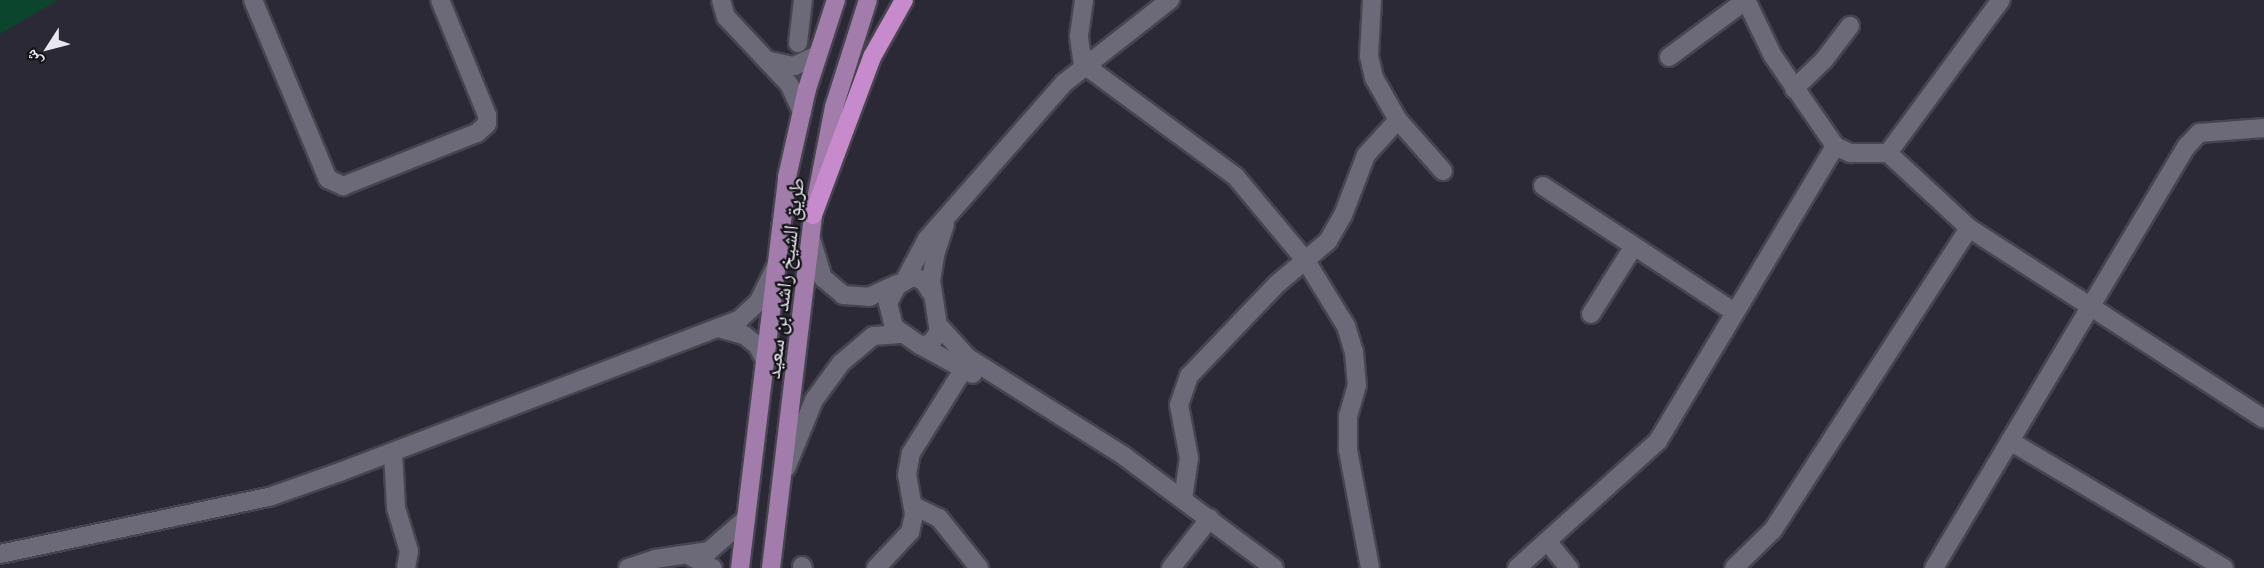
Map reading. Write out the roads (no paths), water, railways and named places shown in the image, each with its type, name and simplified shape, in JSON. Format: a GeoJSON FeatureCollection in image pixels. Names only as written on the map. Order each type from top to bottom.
{"type":"FeatureCollection","features":[{"type":"Feature","properties":{"kind":"highway"},"geometry":{"type":"LineString","coordinates":[[813,215],[872,57],[904,0]]}},
{"type":"Feature","properties":{"kind":"main road","name":"طريق الشيخ راشد بن سعيد"},"geometry":{"type":"LineString","coordinates":[[771,568],[813,215],[834,107],[868,0]]}},
{"type":"Feature","properties":{"kind":"main road","name":"طريق الشيخ راشد بن سعيد"},"geometry":{"type":"LineString","coordinates":[[740,568],[787,177],[801,112],[834,9]]}},
{"type":"Feature","properties":{"kind":"street"},"geometry":{"type":"LineString","coordinates":[[253,0],[325,174],[332,184],[343,186],[477,133],[487,124],[487,115],[440,0]]}},
{"type":"Feature","properties":{"kind":"street"},"geometry":{"type":"LineString","coordinates":[[721,0],[726,17],[770,61],[789,84],[801,112]]}},
{"type":"Feature","properties":{"kind":"street"},"geometry":{"type":"LineString","coordinates":[[1084,0],[1079,37],[1083,64],[1236,177],[1306,261],[1346,326],[1354,352],[1358,385],[1348,416],[1348,450],[1370,568]]}},
{"type":"Feature","properties":{"kind":"street"},"geometry":{"type":"LineString","coordinates":[[900,334],[888,309],[890,296],[904,280],[923,245],[949,218],[1046,102],[1083,64],[1170,0]]}},
{"type":"Feature","properties":{"kind":"street"},"geometry":{"type":"LineString","coordinates":[[1372,0],[1371,67],[1398,120],[1443,171]]}},
{"type":"Feature","properties":{"kind":"street"},"geometry":{"type":"LineString","coordinates":[[1669,57],[1746,0],[1794,89],[1835,146],[1850,153],[1888,153],[1969,228],[2089,309],[2264,419]]}},
{"type":"Feature","properties":{"kind":"street"},"geometry":{"type":"LineString","coordinates":[[1888,153],[2001,0]]}},
{"type":"Feature","properties":{"kind":"street"},"geometry":{"type":"LineString","coordinates":[[798,43],[802,6],[834,9]]}},
{"type":"Feature","properties":{"kind":"street"},"geometry":{"type":"LineString","coordinates":[[1794,89],[1824,60],[1850,26]]}},
{"type":"Feature","properties":{"kind":"street"},"geometry":{"type":"LineString","coordinates":[[770,61],[795,66],[818,55]]}},
{"type":"Feature","properties":{"kind":"street"},"geometry":{"type":"LineString","coordinates":[[1183,499],[1190,469],[1179,416],[1184,385],[1195,368],[1264,297],[1306,261],[1337,229],[1358,169],[1376,142],[1398,120]]}},
{"type":"Feature","properties":{"kind":"street"},"geometry":{"type":"LineString","coordinates":[[1935,568],[2187,146],[2199,133],[2264,128]]}},
{"type":"Feature","properties":{"kind":"street"},"geometry":{"type":"LineString","coordinates":[[1517,568],[1658,441],[1734,312],[1821,175],[1835,146]]}},
{"type":"Feature","properties":{"kind":"street"},"geometry":{"type":"LineString","coordinates":[[1543,186],[1734,312]]}},
{"type":"Feature","properties":{"kind":"street"},"geometry":{"type":"LineString","coordinates":[[949,218],[935,255],[932,294],[940,327],[967,357],[1035,402],[1102,442],[1210,518],[1275,568]]}},
{"type":"Feature","properties":{"kind":"street"},"geometry":{"type":"LineString","coordinates":[[1734,568],[1773,530],[1969,228]]}},
{"type":"Feature","properties":{"kind":"street"},"geometry":{"type":"LineString","coordinates":[[811,237],[823,278],[843,295],[869,297],[904,280],[923,280],[932,294]]}},
{"type":"Feature","properties":{"kind":"street"},"geometry":{"type":"LineString","coordinates":[[1591,314],[1634,246]]}},
{"type":"Feature","properties":{"kind":"street"},"geometry":{"type":"LineString","coordinates":[[0,554],[269,496],[393,452],[718,328],[754,308],[777,264]]}},
{"type":"Feature","properties":{"kind":"street"},"geometry":{"type":"LineString","coordinates":[[920,345],[934,341],[940,327]]}},
{"type":"Feature","properties":{"kind":"street"},"geometry":{"type":"LineString","coordinates":[[718,328],[744,335],[757,345],[765,360]]}},
{"type":"Feature","properties":{"kind":"street"},"geometry":{"type":"LineString","coordinates":[[782,478],[807,414],[831,374],[865,340],[881,334],[900,334],[963,369],[1035,402]]}},
{"type":"Feature","properties":{"kind":"street"},"geometry":{"type":"LineString","coordinates":[[876,568],[906,540],[913,524],[914,506],[907,475],[910,453],[963,369]]}},
{"type":"Feature","properties":{"kind":"street"},"geometry":{"type":"LineString","coordinates":[[2010,441],[2224,568]]}},
{"type":"Feature","properties":{"kind":"street"},"geometry":{"type":"LineString","coordinates":[[393,452],[396,508],[409,551],[406,568]]}},
{"type":"Feature","properties":{"kind":"street"},"geometry":{"type":"LineString","coordinates":[[914,506],[939,518],[979,568]]}},
{"type":"Feature","properties":{"kind":"street"},"geometry":{"type":"LineString","coordinates":[[1171,568],[1210,518]]}},
{"type":"Feature","properties":{"kind":"street"},"geometry":{"type":"LineString","coordinates":[[628,568],[655,559],[690,556],[717,547],[746,519]]}},
{"type":"Feature","properties":{"kind":"street"},"geometry":{"type":"LineString","coordinates":[[1547,541],[1569,568]]}},
{"type":"Feature","properties":{"kind":"street"},"geometry":{"type":"LineString","coordinates":[[690,556],[713,568]]}}]}
